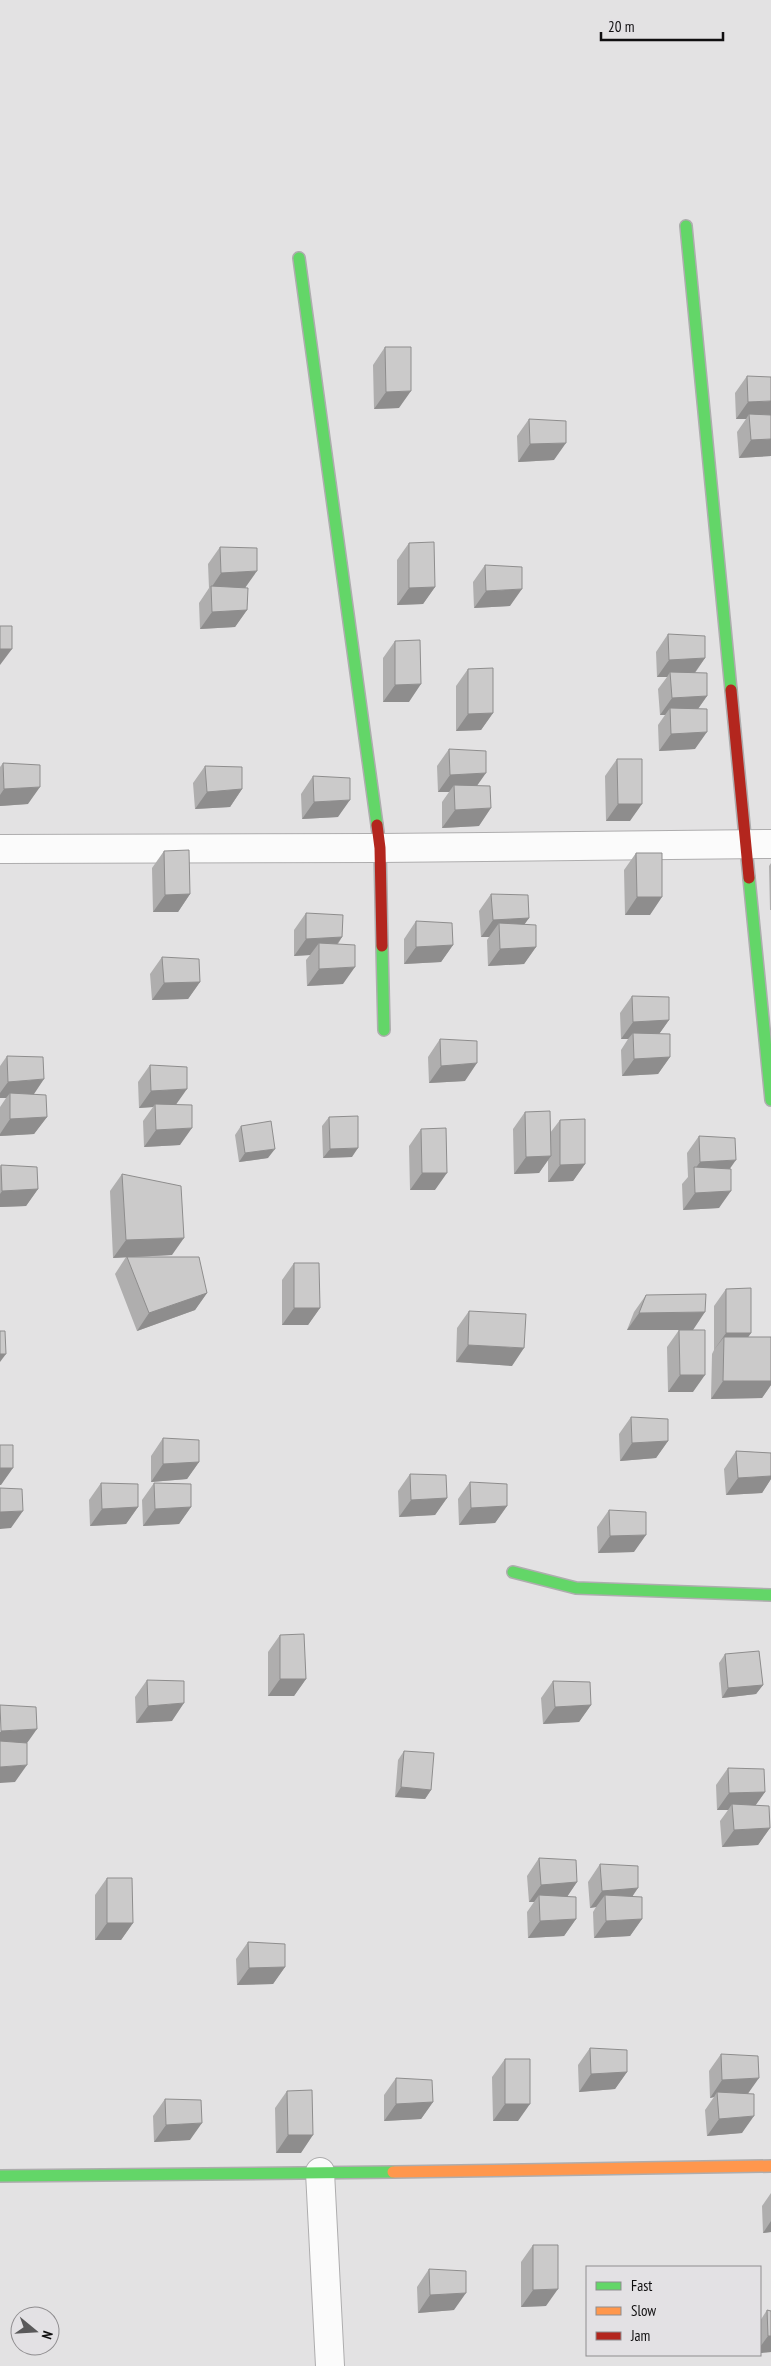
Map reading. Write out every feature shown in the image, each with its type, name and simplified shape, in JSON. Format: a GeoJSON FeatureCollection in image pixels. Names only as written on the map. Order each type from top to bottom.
{"type":"FeatureCollection","features":[{"type":"Feature","properties":{"kind":"street"},"geometry":{"type":"LineString","coordinates":[[686,226],[759,844],[771,1100]]}},
{"type":"Feature","properties":{"kind":"street"},"geometry":{"type":"LineString","coordinates":[[299,258],[380,848],[384,1030]]}},
{"type":"Feature","properties":{"kind":"street"},"geometry":{"type":"LineString","coordinates":[[0,849],[380,848],[759,844]]}},
{"type":"Feature","properties":{"kind":"street"},"geometry":{"type":"LineString","coordinates":[[513,1572],[576,1588],[771,1595]]}},
{"type":"Feature","properties":{"kind":"street"},"geometry":{"type":"LineString","coordinates":[[0,2176],[771,2166]]}},
{"type":"Feature","properties":{"kind":"street"},"geometry":{"type":"LineString","coordinates":[[320,2172],[330,2366]]}},
{"type":"Feature","properties":{"kind":"building"},"geometry":{"type":"Polygon","coordinates":[[[385,347],[411,347],[411,391],[386,392],[385,347]]]}},
{"type":"Feature","properties":{"kind":"building"},"geometry":{"type":"Polygon","coordinates":[[[747,376],[771,377],[771,401],[748,402],[747,376]]]}},
{"type":"Feature","properties":{"kind":"building"},"geometry":{"type":"Polygon","coordinates":[[[749,414],[771,415],[771,439],[751,440],[749,414]]]}},
{"type":"Feature","properties":{"kind":"building"},"geometry":{"type":"Polygon","coordinates":[[[529,419],[566,421],[566,443],[530,444],[529,419]]]}},
{"type":"Feature","properties":{"kind":"building"},"geometry":{"type":"Polygon","coordinates":[[[434,542],[435,587],[409,588],[409,543],[434,542]]]}},
{"type":"Feature","properties":{"kind":"building"},"geometry":{"type":"Polygon","coordinates":[[[220,547],[257,548],[257,571],[221,573],[220,547]]]}},
{"type":"Feature","properties":{"kind":"building"},"geometry":{"type":"Polygon","coordinates":[[[485,565],[522,567],[522,589],[486,591],[485,565]]]}},
{"type":"Feature","properties":{"kind":"building"},"geometry":{"type":"Polygon","coordinates":[[[211,586],[248,588],[247,610],[212,612],[211,586]]]}},
{"type":"Feature","properties":{"kind":"building"},"geometry":{"type":"Polygon","coordinates":[[[0,626],[12,626],[12,649],[0,649],[0,626]]]}},
{"type":"Feature","properties":{"kind":"building"},"geometry":{"type":"Polygon","coordinates":[[[668,634],[705,636],[705,658],[669,660],[668,634]]]}},
{"type":"Feature","properties":{"kind":"building"},"geometry":{"type":"Polygon","coordinates":[[[420,640],[421,684],[395,685],[395,641],[420,640]]]}},
{"type":"Feature","properties":{"kind":"building"},"geometry":{"type":"Polygon","coordinates":[[[493,668],[493,713],[468,714],[468,669],[493,668]]]}},
{"type":"Feature","properties":{"kind":"building"},"geometry":{"type":"Polygon","coordinates":[[[670,672],[707,673],[707,696],[672,698],[670,672]]]}},
{"type":"Feature","properties":{"kind":"building"},"geometry":{"type":"Polygon","coordinates":[[[670,708],[707,709],[707,732],[671,734],[670,708]]]}},
{"type":"Feature","properties":{"kind":"building"},"geometry":{"type":"Polygon","coordinates":[[[449,749],[486,751],[486,773],[450,775],[449,749]]]}},
{"type":"Feature","properties":{"kind":"building"},"geometry":{"type":"Polygon","coordinates":[[[617,759],[642,759],[642,804],[618,804],[617,759]]]}},
{"type":"Feature","properties":{"kind":"building"},"geometry":{"type":"Polygon","coordinates":[[[3,763],[40,765],[40,787],[4,789],[3,763]]]}},
{"type":"Feature","properties":{"kind":"building"},"geometry":{"type":"Polygon","coordinates":[[[205,766],[242,767],[242,789],[207,792],[205,766]]]}},
{"type":"Feature","properties":{"kind":"building"},"geometry":{"type":"Polygon","coordinates":[[[313,776],[350,778],[350,800],[314,802],[313,776]]]}},
{"type":"Feature","properties":{"kind":"building"},"geometry":{"type":"Polygon","coordinates":[[[454,785],[490,786],[491,808],[455,810],[454,785]]]}},
{"type":"Feature","properties":{"kind":"building"},"geometry":{"type":"Polygon","coordinates":[[[189,850],[190,894],[165,895],[164,851],[189,850]]]}},
{"type":"Feature","properties":{"kind":"building"},"geometry":{"type":"Polygon","coordinates":[[[636,853],[662,853],[662,897],[637,897],[636,853]]]}},
{"type":"Feature","properties":{"kind":"building"},"geometry":{"type":"Polygon","coordinates":[[[491,894],[528,895],[529,918],[493,920],[491,894]]]}},
{"type":"Feature","properties":{"kind":"building"},"geometry":{"type":"Polygon","coordinates":[[[306,913],[343,915],[342,937],[306,939],[306,913]]]}},
{"type":"Feature","properties":{"kind":"building"},"geometry":{"type":"Polygon","coordinates":[[[416,921],[452,923],[453,945],[416,947],[416,921]]]}},
{"type":"Feature","properties":{"kind":"building"},"geometry":{"type":"Polygon","coordinates":[[[499,923],[536,925],[536,947],[500,949],[499,923]]]}},
{"type":"Feature","properties":{"kind":"building"},"geometry":{"type":"Polygon","coordinates":[[[319,943],[355,945],[355,967],[319,969],[319,943]]]}},
{"type":"Feature","properties":{"kind":"building"},"geometry":{"type":"Polygon","coordinates":[[[162,957],[199,959],[200,982],[164,983],[162,957]]]}},
{"type":"Feature","properties":{"kind":"building"},"geometry":{"type":"Polygon","coordinates":[[[632,996],[669,997],[669,1020],[633,1022],[632,996]]]}},
{"type":"Feature","properties":{"kind":"building"},"geometry":{"type":"Polygon","coordinates":[[[633,1033],[670,1034],[670,1057],[634,1059],[633,1033]]]}},
{"type":"Feature","properties":{"kind":"building"},"geometry":{"type":"Polygon","coordinates":[[[440,1039],[477,1041],[477,1063],[441,1066],[440,1039]]]}},
{"type":"Feature","properties":{"kind":"building"},"geometry":{"type":"Polygon","coordinates":[[[7,1056],[43,1057],[44,1079],[8,1082],[7,1056]]]}},
{"type":"Feature","properties":{"kind":"building"},"geometry":{"type":"Polygon","coordinates":[[[150,1065],[187,1067],[187,1089],[151,1091],[150,1065]]]}},
{"type":"Feature","properties":{"kind":"building"},"geometry":{"type":"Polygon","coordinates":[[[10,1093],[46,1095],[47,1117],[10,1119],[10,1093]]]}},
{"type":"Feature","properties":{"kind":"building"},"geometry":{"type":"Polygon","coordinates":[[[155,1104],[192,1105],[192,1128],[156,1130],[155,1104]]]}},
{"type":"Feature","properties":{"kind":"building"},"geometry":{"type":"Polygon","coordinates":[[[550,1111],[551,1156],[526,1157],[525,1112],[550,1111]]]}},
{"type":"Feature","properties":{"kind":"building"},"geometry":{"type":"Polygon","coordinates":[[[358,1116],[358,1148],[330,1149],[329,1117],[358,1116]]]}},
{"type":"Feature","properties":{"kind":"building"},"geometry":{"type":"Polygon","coordinates":[[[585,1119],[585,1164],[560,1165],[560,1120],[585,1119]]]}},
{"type":"Feature","properties":{"kind":"building"},"geometry":{"type":"Polygon","coordinates":[[[271,1121],[275,1149],[245,1153],[241,1126],[271,1121]]]}},
{"type":"Feature","properties":{"kind":"building"},"geometry":{"type":"Polygon","coordinates":[[[446,1128],[447,1173],[422,1173],[421,1129],[446,1128]]]}},
{"type":"Feature","properties":{"kind":"building"},"geometry":{"type":"Polygon","coordinates":[[[699,1136],[735,1138],[736,1160],[700,1162],[699,1136]]]}},
{"type":"Feature","properties":{"kind":"building"},"geometry":{"type":"Polygon","coordinates":[[[1,1165],[37,1167],[38,1189],[2,1191],[1,1165]]]}},
{"type":"Feature","properties":{"kind":"building"},"geometry":{"type":"Polygon","coordinates":[[[694,1167],[731,1169],[731,1191],[695,1193],[694,1167]]]}},
{"type":"Feature","properties":{"kind":"building"},"geometry":{"type":"Polygon","coordinates":[[[122,1174],[181,1186],[184,1238],[126,1240],[122,1174]]]}},
{"type":"Feature","properties":{"kind":"building"},"geometry":{"type":"Polygon","coordinates":[[[127,1257],[199,1257],[207,1293],[149,1313],[127,1257]]]}},
{"type":"Feature","properties":{"kind":"building"},"geometry":{"type":"Polygon","coordinates":[[[294,1263],[319,1263],[320,1308],[294,1308],[294,1263]]]}},
{"type":"Feature","properties":{"kind":"building"},"geometry":{"type":"Polygon","coordinates":[[[751,1288],[751,1333],[726,1333],[726,1289],[751,1288]]]}},
{"type":"Feature","properties":{"kind":"building"},"geometry":{"type":"Polygon","coordinates":[[[706,1294],[705,1312],[639,1313],[646,1295],[706,1294]]]}},
{"type":"Feature","properties":{"kind":"building"},"geometry":{"type":"Polygon","coordinates":[[[469,1311],[526,1314],[524,1348],[468,1345],[469,1311]]]}},
{"type":"Feature","properties":{"kind":"building"},"geometry":{"type":"Polygon","coordinates":[[[679,1330],[705,1330],[705,1375],[680,1375],[679,1330]]]}},
{"type":"Feature","properties":{"kind":"building"},"geometry":{"type":"Polygon","coordinates":[[[0,1331],[5,1331],[6,1354],[0,1354],[0,1331]]]}},
{"type":"Feature","properties":{"kind":"building"},"geometry":{"type":"Polygon","coordinates":[[[724,1337],[771,1337],[771,1381],[723,1381],[724,1337]]]}},
{"type":"Feature","properties":{"kind":"building"},"geometry":{"type":"Polygon","coordinates":[[[631,1417],[668,1419],[668,1441],[632,1443],[631,1417]]]}},
{"type":"Feature","properties":{"kind":"building"},"geometry":{"type":"Polygon","coordinates":[[[163,1438],[199,1440],[199,1462],[163,1464],[163,1438]]]}},
{"type":"Feature","properties":{"kind":"building"},"geometry":{"type":"Polygon","coordinates":[[[0,1445],[13,1445],[13,1468],[0,1468],[0,1445]]]}},
{"type":"Feature","properties":{"kind":"building"},"geometry":{"type":"Polygon","coordinates":[[[736,1451],[771,1453],[771,1476],[738,1478],[736,1451]]]}},
{"type":"Feature","properties":{"kind":"building"},"geometry":{"type":"Polygon","coordinates":[[[410,1474],[446,1475],[447,1498],[411,1500],[410,1474]]]}},
{"type":"Feature","properties":{"kind":"building"},"geometry":{"type":"Polygon","coordinates":[[[470,1482],[507,1484],[507,1506],[471,1508],[470,1482]]]}},
{"type":"Feature","properties":{"kind":"building"},"geometry":{"type":"Polygon","coordinates":[[[101,1483],[138,1484],[138,1507],[102,1509],[101,1483]]]}},
{"type":"Feature","properties":{"kind":"building"},"geometry":{"type":"Polygon","coordinates":[[[154,1483],[191,1484],[191,1507],[155,1509],[154,1483]]]}},
{"type":"Feature","properties":{"kind":"building"},"geometry":{"type":"Polygon","coordinates":[[[0,1488],[22,1489],[23,1511],[0,1512],[0,1488]]]}},
{"type":"Feature","properties":{"kind":"building"},"geometry":{"type":"Polygon","coordinates":[[[609,1510],[646,1512],[646,1535],[610,1536],[609,1510]]]}},
{"type":"Feature","properties":{"kind":"building"},"geometry":{"type":"Polygon","coordinates":[[[304,1634],[306,1679],[280,1679],[280,1635],[304,1634]]]}},
{"type":"Feature","properties":{"kind":"building"},"geometry":{"type":"Polygon","coordinates":[[[759,1651],[763,1685],[728,1688],[725,1654],[759,1651]]]}},
{"type":"Feature","properties":{"kind":"building"},"geometry":{"type":"Polygon","coordinates":[[[147,1680],[184,1681],[184,1703],[148,1706],[147,1680]]]}},
{"type":"Feature","properties":{"kind":"building"},"geometry":{"type":"Polygon","coordinates":[[[553,1681],[590,1682],[591,1705],[555,1707],[553,1681]]]}},
{"type":"Feature","properties":{"kind":"building"},"geometry":{"type":"Polygon","coordinates":[[[0,1705],[36,1707],[37,1729],[1,1731],[0,1705]]]}},
{"type":"Feature","properties":{"kind":"building"},"geometry":{"type":"Polygon","coordinates":[[[0,1741],[27,1743],[27,1765],[0,1767],[0,1741]]]}},
{"type":"Feature","properties":{"kind":"building"},"geometry":{"type":"Polygon","coordinates":[[[404,1751],[434,1753],[431,1790],[401,1787],[404,1751]]]}},
{"type":"Feature","properties":{"kind":"building"},"geometry":{"type":"Polygon","coordinates":[[[728,1768],[764,1769],[765,1792],[729,1793],[728,1768]]]}},
{"type":"Feature","properties":{"kind":"building"},"geometry":{"type":"Polygon","coordinates":[[[732,1804],[769,1806],[770,1828],[734,1830],[732,1804]]]}},
{"type":"Feature","properties":{"kind":"building"},"geometry":{"type":"Polygon","coordinates":[[[539,1858],[576,1860],[577,1882],[541,1885],[539,1858]]]}},
{"type":"Feature","properties":{"kind":"building"},"geometry":{"type":"Polygon","coordinates":[[[600,1864],[638,1866],[638,1888],[602,1891],[600,1864]]]}},
{"type":"Feature","properties":{"kind":"building"},"geometry":{"type":"Polygon","coordinates":[[[107,1878],[132,1878],[133,1923],[107,1923],[107,1878]]]}},
{"type":"Feature","properties":{"kind":"building"},"geometry":{"type":"Polygon","coordinates":[[[539,1895],[576,1897],[576,1919],[540,1921],[539,1895]]]}},
{"type":"Feature","properties":{"kind":"building"},"geometry":{"type":"Polygon","coordinates":[[[605,1895],[642,1897],[642,1919],[606,1921],[605,1895]]]}},
{"type":"Feature","properties":{"kind":"building"},"geometry":{"type":"Polygon","coordinates":[[[248,1942],[285,1944],[285,1967],[249,1968],[248,1942]]]}},
{"type":"Feature","properties":{"kind":"building"},"geometry":{"type":"Polygon","coordinates":[[[590,2048],[627,2050],[627,2072],[591,2074],[590,2048]]]}},
{"type":"Feature","properties":{"kind":"building"},"geometry":{"type":"Polygon","coordinates":[[[721,2054],[758,2056],[759,2078],[722,2080],[721,2054]]]}},
{"type":"Feature","properties":{"kind":"building"},"geometry":{"type":"Polygon","coordinates":[[[505,2059],[530,2059],[530,2104],[505,2104],[505,2059]]]}},
{"type":"Feature","properties":{"kind":"building"},"geometry":{"type":"Polygon","coordinates":[[[396,2078],[432,2080],[433,2102],[396,2104],[396,2078]]]}},
{"type":"Feature","properties":{"kind":"building"},"geometry":{"type":"Polygon","coordinates":[[[312,2090],[313,2135],[288,2135],[287,2091],[312,2090]]]}},
{"type":"Feature","properties":{"kind":"building"},"geometry":{"type":"Polygon","coordinates":[[[717,2092],[754,2094],[754,2116],[719,2119],[717,2092]]]}},
{"type":"Feature","properties":{"kind":"building"},"geometry":{"type":"Polygon","coordinates":[[[165,2099],[201,2100],[202,2123],[166,2125],[165,2099]]]}},
{"type":"Feature","properties":{"kind":"building"},"geometry":{"type":"Polygon","coordinates":[[[533,2245],[558,2245],[558,2289],[533,2290],[533,2245]]]}},
{"type":"Feature","properties":{"kind":"building"},"geometry":{"type":"Polygon","coordinates":[[[429,2269],[466,2271],[466,2293],[430,2295],[429,2269]]]}},
{"type":"Feature","properties":{"kind":"building"},"geometry":{"type":"Polygon","coordinates":[[[767,2310],[771,2311],[771,2336],[768,2336],[767,2310]]]}},
{"type":"Feature","properties":{"kind":"traffic: fast"},"geometry":{"type":"LineString","coordinates":[[686,226],[731,690]]}},
{"type":"Feature","properties":{"kind":"traffic: fast"},"geometry":{"type":"LineString","coordinates":[[299,258],[377,825]]}},
{"type":"Feature","properties":{"kind":"traffic: fast"},"geometry":{"type":"LineString","coordinates":[[749,878],[771,1100]]}},
{"type":"Feature","properties":{"kind":"traffic: fast"},"geometry":{"type":"LineString","coordinates":[[382,946],[384,1030]]}},
{"type":"Feature","properties":{"kind":"traffic: fast"},"geometry":{"type":"LineString","coordinates":[[513,1572],[576,1588],[771,1595]]}},
{"type":"Feature","properties":{"kind":"traffic: fast"},"geometry":{"type":"LineString","coordinates":[[0,2176],[393,2172]]}},
{"type":"Feature","properties":{"kind":"traffic: slow"},"geometry":{"type":"LineString","coordinates":[[393,2172],[771,2166]]}},
{"type":"Feature","properties":{"kind":"traffic: jam"},"geometry":{"type":"LineString","coordinates":[[731,690],[749,878]]}},
{"type":"Feature","properties":{"kind":"traffic: jam"},"geometry":{"type":"LineString","coordinates":[[377,825],[380,848],[382,946]]}}]}
